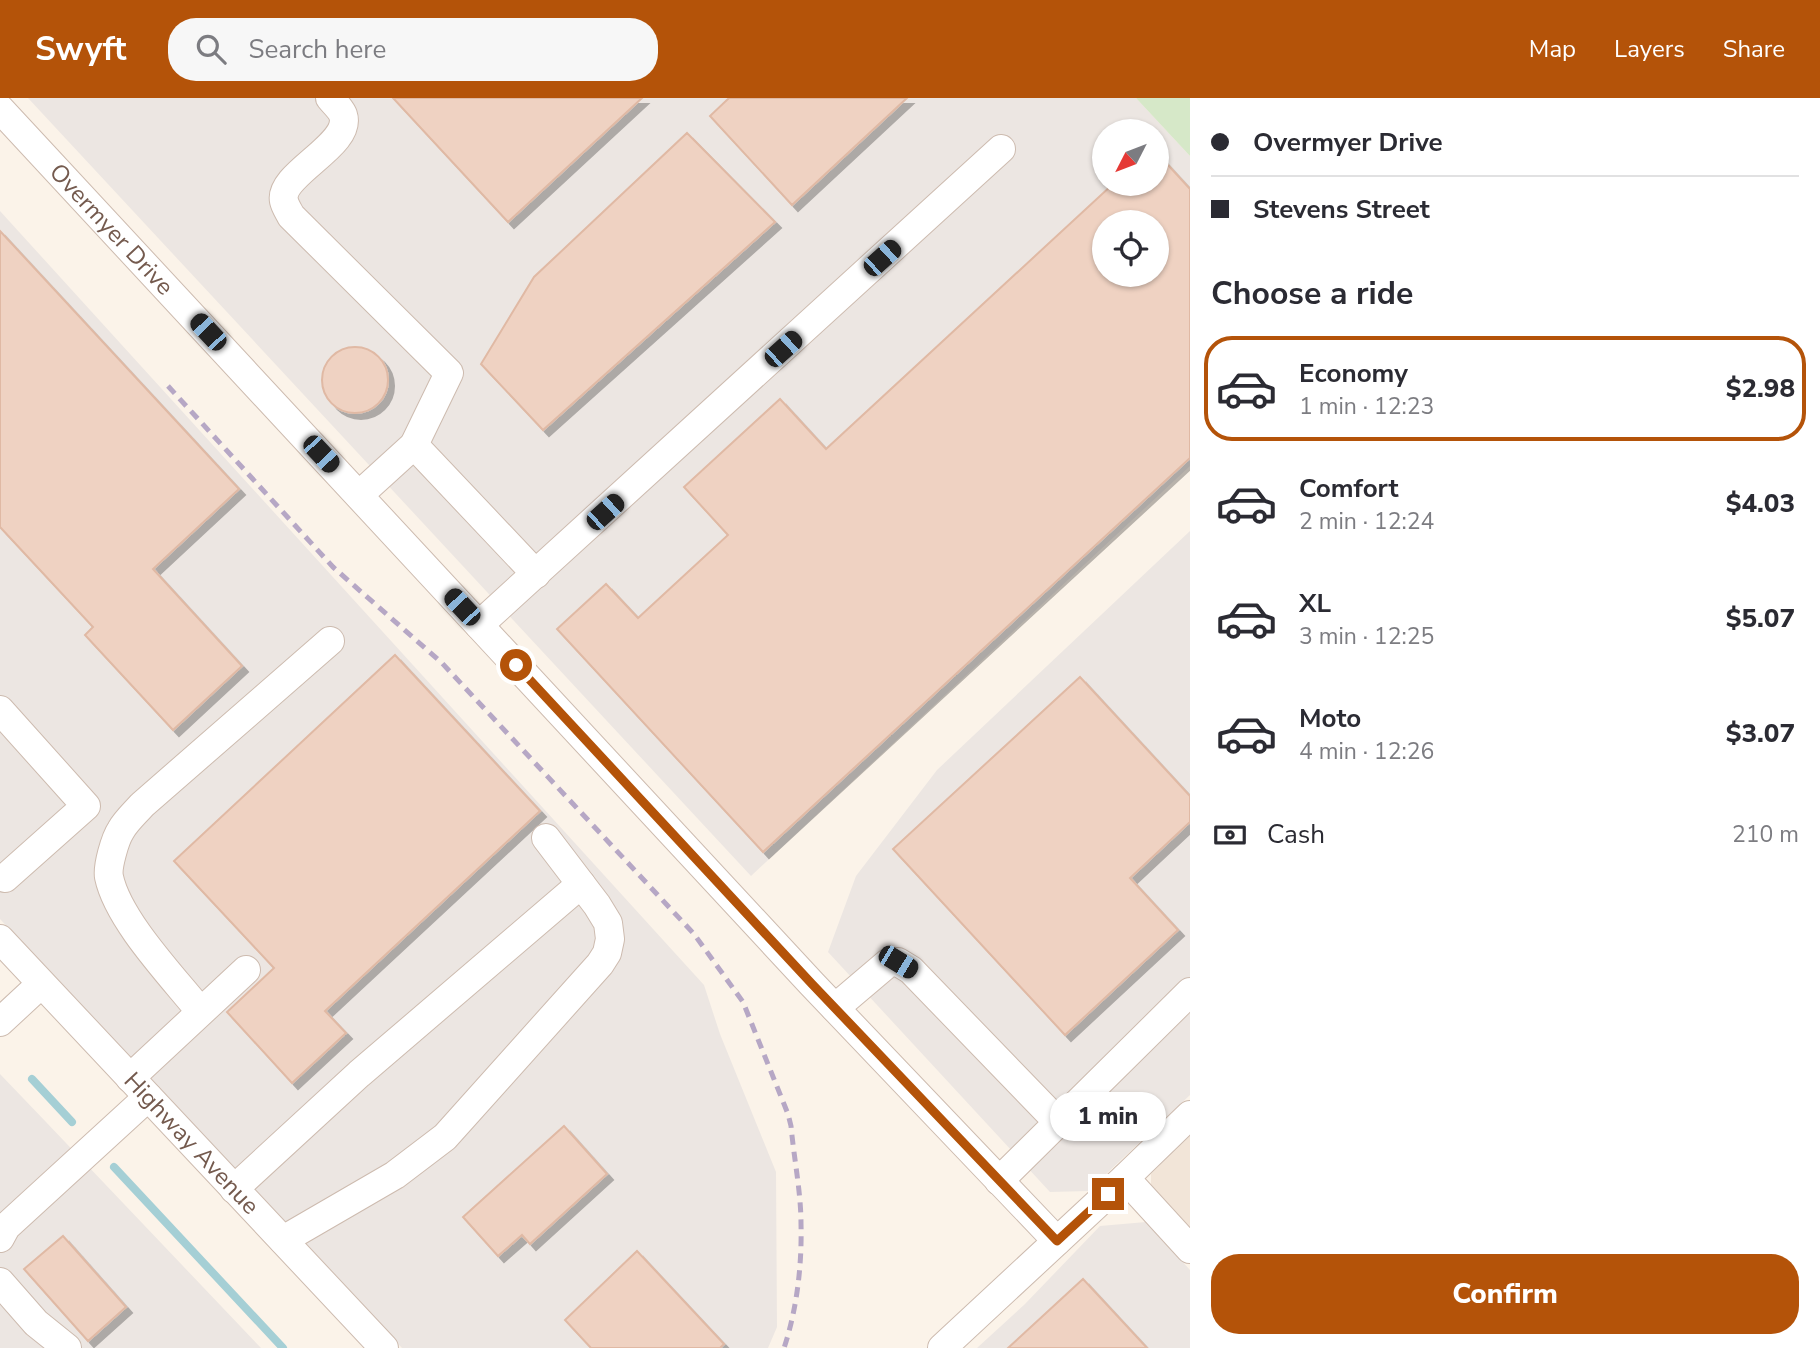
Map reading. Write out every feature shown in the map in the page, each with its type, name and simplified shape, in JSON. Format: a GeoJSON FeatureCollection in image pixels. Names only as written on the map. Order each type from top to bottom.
{"type":"FeatureCollection","features":[{"type":"Feature","properties":{"kind":"street"},"geometry":{"type":"LineString","coordinates":[[330,98],[343,112],[345,123],[336,139],[286,187],[283,200],[291,216],[449,373],[414,445],[359,495]]}},
{"type":"Feature","properties":{"kind":"street","name":"Overmyer Drive"},"geometry":{"type":"LineString","coordinates":[[0,108],[835,1008],[1057,1241]]}},
{"type":"Feature","properties":{"kind":"street"},"geometry":{"type":"LineString","coordinates":[[479,625],[1001,149]]}},
{"type":"Feature","properties":{"kind":"street"},"geometry":{"type":"LineString","coordinates":[[414,445],[536,574]]}},
{"type":"Feature","properties":{"kind":"street"},"geometry":{"type":"LineString","coordinates":[[200,1011],[122,911],[108,875],[113,850],[121,829],[142,805],[330,640]]}},
{"type":"Feature","properties":{"kind":"street"},"geometry":{"type":"LineString","coordinates":[[0,710],[86,806],[5,878]]}},
{"type":"Feature","properties":{"kind":"street"},"geometry":{"type":"LineString","coordinates":[[283,1240],[395,1175],[446,1137],[600,964],[607,953],[610,939],[608,923],[546,838]]}},
{"type":"Feature","properties":{"kind":"street"},"geometry":{"type":"LineString","coordinates":[[234,1189],[359,1074],[581,884]]}},
{"type":"Feature","properties":{"kind":"street","name":"Highway Avenue"},"geometry":{"type":"LineString","coordinates":[[0,939],[384,1348]]}},
{"type":"Feature","properties":{"kind":"street"},"geometry":{"type":"LineString","coordinates":[[835,1008],[887,963],[898,962],[911,970],[1066,1115]]}},
{"type":"Feature","properties":{"kind":"street"},"geometry":{"type":"LineString","coordinates":[[0,1238],[6,1227],[139,1087],[200,1011],[246,970]]}},
{"type":"Feature","properties":{"kind":"street"},"geometry":{"type":"LineString","coordinates":[[0,1023],[41,984]]}},
{"type":"Feature","properties":{"kind":"street"},"geometry":{"type":"LineString","coordinates":[[999,1181],[1190,992]]}},
{"type":"Feature","properties":{"kind":"street"},"geometry":{"type":"LineString","coordinates":[[942,1348],[1190,1115]]}},
{"type":"Feature","properties":{"kind":"street"},"geometry":{"type":"LineString","coordinates":[[1125,1178],[1190,1249]]}},
{"type":"Feature","properties":{"kind":"street"},"geometry":{"type":"LineString","coordinates":[[0,1282],[36,1323],[67,1348]]}},
{"type":"Feature","properties":{"kind":"shaded area"},"geometry":{"type":"Polygon","coordinates":[[[28,98],[1136,98],[1156,119],[1092,119],[1092,196],[1169,196],[1169,133],[1190,156],[1190,466],[751,876],[28,98]]]}},
{"type":"Feature","properties":{"kind":"shaded area"},"geometry":{"type":"Polygon","coordinates":[[[0,211],[704,985],[720,1034],[776,1172],[777,1327],[768,1348],[402,1348],[0,919],[0,211]]]}},
{"type":"Feature","properties":{"kind":"shaded area"},"geometry":{"type":"Polygon","coordinates":[[[1190,531],[1190,1095],[1088,1191],[1050,1192],[828,952],[856,876],[937,770],[1190,531]]]}},
{"type":"Feature","properties":{"kind":"shaded area"},"geometry":{"type":"Polygon","coordinates":[[[0,1074],[46,1122],[261,1348],[0,1348],[0,1074]]]}},
{"type":"Feature","properties":{"kind":"shaded area"},"geometry":{"type":"Polygon","coordinates":[[[1190,1136],[1190,1237],[1151,1189],[1151,1174],[1190,1136]]]}},
{"type":"Feature","properties":{"kind":"shaded area"},"geometry":{"type":"Polygon","coordinates":[[[1146,1222],[1190,1270],[1190,1348],[977,1348],[1025,1304],[1100,1226],[1146,1222]]]}},
{"type":"Feature","properties":{"kind":"green space"},"geometry":{"type":"Polygon","coordinates":[[[1136,98],[1190,98],[1190,156],[1169,133],[1169,119],[1156,119],[1136,98]]]}},
{"type":"Feature","properties":{"kind":"building"},"geometry":{"type":"Polygon","coordinates":[[[393,98],[642,98],[508,222],[393,98]]]}},
{"type":"Feature","properties":{"kind":"building"},"geometry":{"type":"Polygon","coordinates":[[[729,98],[907,98],[792,205],[710,116],[729,98]]]}},
{"type":"Feature","properties":{"kind":"building"},"geometry":{"type":"Polygon","coordinates":[[[687,133],[775,222],[543,430],[481,364],[534,277],[687,133]]]}},
{"type":"Feature","properties":{"kind":"building"},"geometry":{"type":"Polygon","coordinates":[[[1169,166],[1190,189],[1190,458],[763,852],[557,629],[606,584],[638,618],[728,535],[684,487],[780,399],[826,449],[1100,196],[1169,196],[1169,166]]]}},
{"type":"Feature","properties":{"kind":"building"},"geometry":{"type":"Polygon","coordinates":[[[0,231],[239,489],[153,569],[242,666],[173,730],[85,635],[93,627],[0,527],[0,231]]]}},
{"type":"Feature","properties":{"kind":"building"},"geometry":{"type":"Polygon","coordinates":[[[355,347],[378,357],[388,380],[378,403],[355,413],[332,403],[322,380],[332,357],[355,347]]]}},
{"type":"Feature","properties":{"kind":"building"},"geometry":{"type":"Polygon","coordinates":[[[395,655],[540,811],[325,1011],[346,1033],[292,1083],[227,1012],[274,968],[174,861],[395,655]]]}},
{"type":"Feature","properties":{"kind":"building"},"geometry":{"type":"Polygon","coordinates":[[[1080,677],[1190,796],[1190,822],[1130,878],[1178,930],[1065,1035],[893,849],[1080,677]]]}},
{"type":"Feature","properties":{"kind":"building"},"geometry":{"type":"Polygon","coordinates":[[[564,1126],[607,1174],[530,1244],[522,1235],[498,1256],[463,1217],[564,1126]]]}},
{"type":"Feature","properties":{"kind":"building"},"geometry":{"type":"Polygon","coordinates":[[[63,1236],[126,1307],[88,1341],[24,1269],[63,1236]]]}},
{"type":"Feature","properties":{"kind":"building"},"geometry":{"type":"Polygon","coordinates":[[[637,1251],[724,1344],[720,1348],[591,1348],[565,1320],[637,1251]]]}},
{"type":"Feature","properties":{"kind":"building"},"geometry":{"type":"Polygon","coordinates":[[[1083,1279],[1147,1348],[1008,1348],[1083,1279]]]}},
{"type":"Feature","properties":{"kind":"waterway"},"geometry":{"type":"LineString","coordinates":[[32,1079],[72,1122]]}},
{"type":"Feature","properties":{"kind":"waterway"},"geometry":{"type":"LineString","coordinates":[[114,1167],[283,1348]]}},
{"type":"Feature","properties":{"kind":"railway"},"geometry":{"type":"LineString","coordinates":[[168,386],[333,567],[442,663],[694,934],[743,1002],[788,1114],[799,1188],[801,1255],[795,1302],[784,1348]]}},
{"type":"Feature","properties":{"kind":"route"},"geometry":{"type":"LineString","coordinates":[[516,665],[812,984],[1057,1241],[1108,1194]]}}]}
